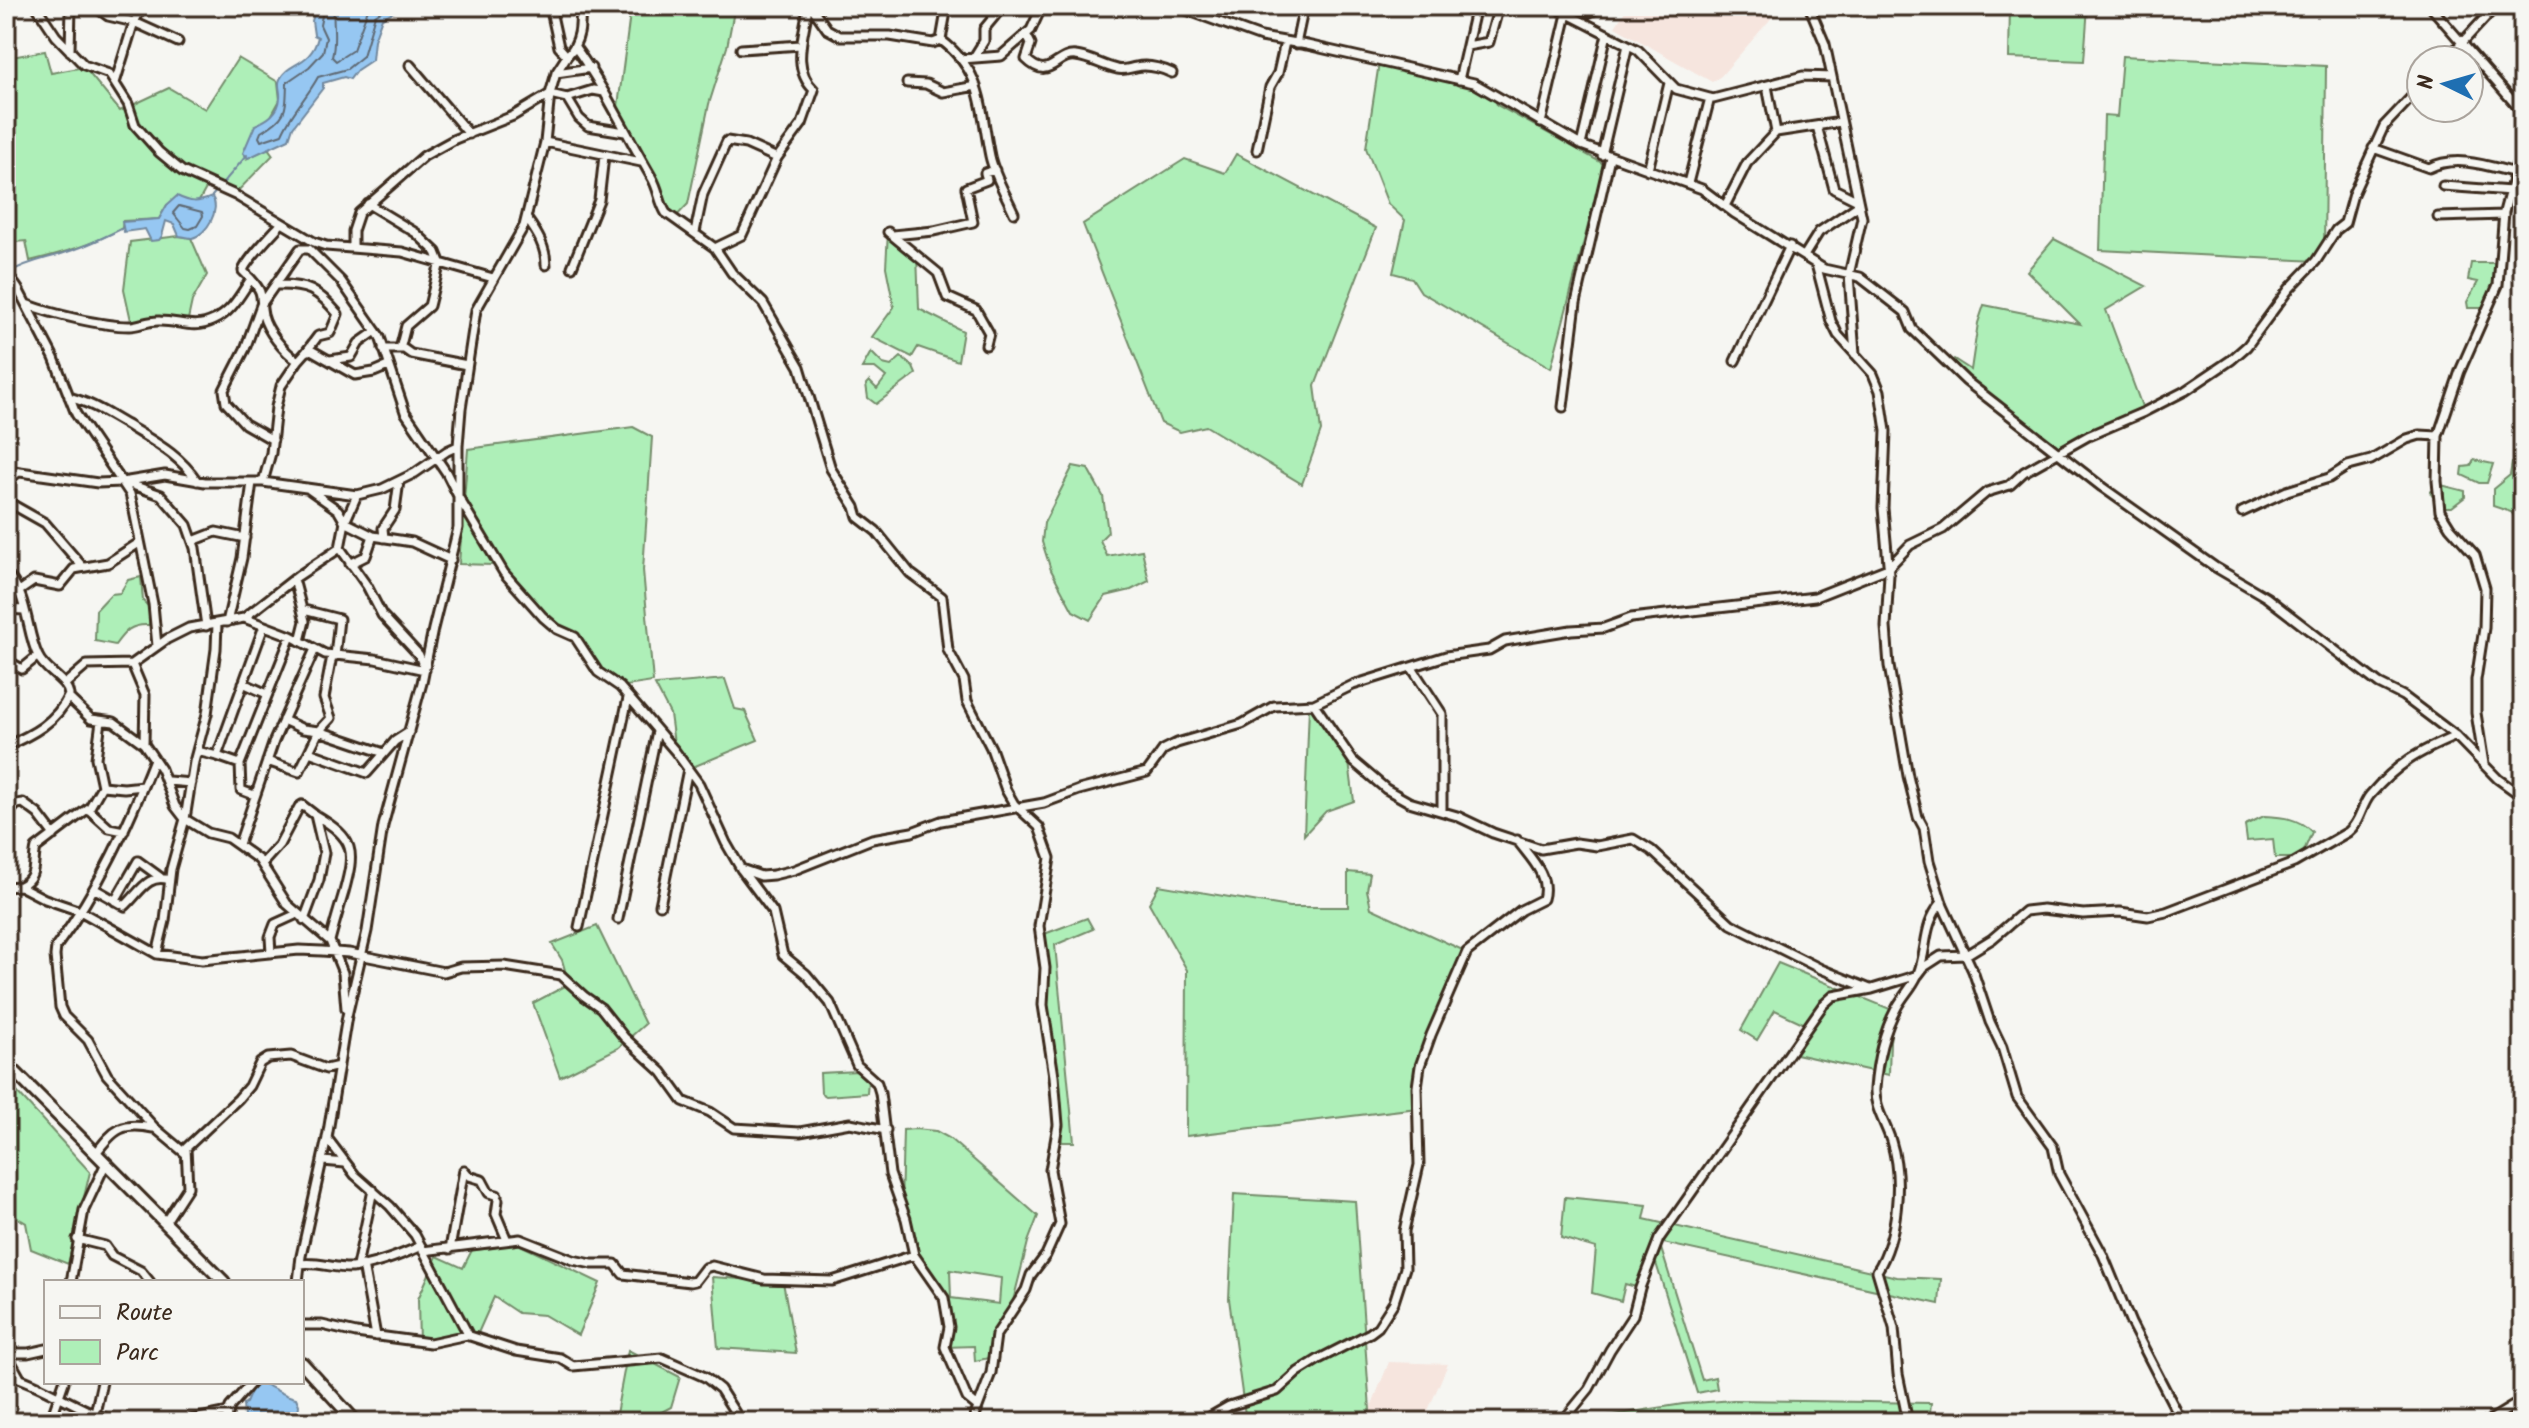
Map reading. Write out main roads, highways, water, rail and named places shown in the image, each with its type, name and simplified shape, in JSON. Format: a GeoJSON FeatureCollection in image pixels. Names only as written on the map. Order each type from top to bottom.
{"type":"FeatureCollection","features":[{"type":"Feature","properties":{"kind":"water"},"geometry":{"type":"Polygon","coordinates":[[[316,6],[404,6],[382,18],[374,40],[372,60],[350,79],[344,77],[323,83],[323,88],[293,127],[289,139],[248,158],[243,153],[255,125],[268,118],[277,108],[280,79],[288,69],[305,59],[315,46],[318,37],[314,35],[312,21],[316,6]]]}},
{"type":"Feature","properties":{"kind":"water"},"geometry":{"type":"Polygon","coordinates":[[[177,196],[194,201],[212,197],[214,214],[198,236],[179,236],[174,224],[166,221],[159,240],[151,241],[145,229],[124,232],[122,222],[159,219],[177,196]]]}},
{"type":"Feature","properties":{"kind":"water"},"geometry":{"type":"Polygon","coordinates":[[[254,1384],[264,1384],[296,1398],[298,1413],[293,1413],[298,1417],[297,1421],[281,1417],[269,1420],[244,1418],[243,1404],[254,1384]]]}},
{"type":"Feature","properties":{"kind":"waterway"},"geometry":{"type":"LineString","coordinates":[[212,196],[247,155]]}},
{"type":"Feature","properties":{"kind":"waterway"},"geometry":{"type":"LineString","coordinates":[[10,272],[84,246],[123,228]]}}]}
